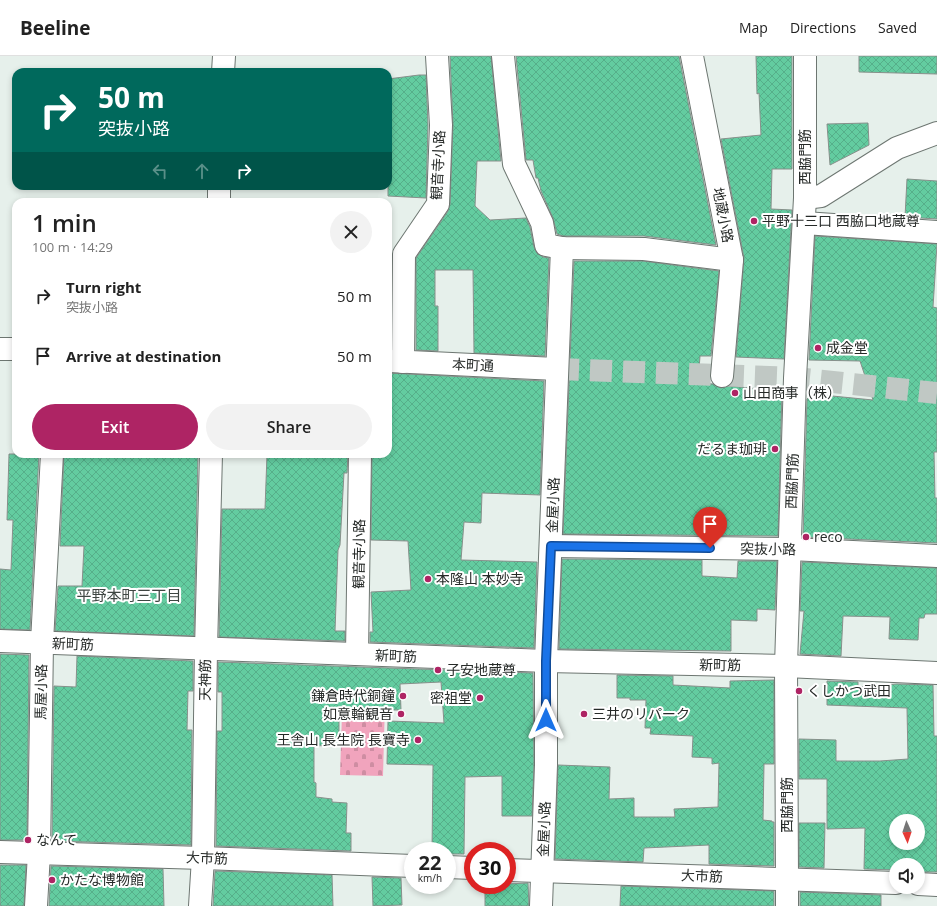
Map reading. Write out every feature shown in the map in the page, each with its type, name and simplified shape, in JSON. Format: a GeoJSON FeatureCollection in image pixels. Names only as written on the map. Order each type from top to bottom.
{"type":"FeatureCollection","features":[{"type":"Feature","properties":{"kind":"street"},"geometry":{"type":"LineString","coordinates":[[223,68],[224,56]]}},
{"type":"Feature","properties":{"kind":"street","name":"観音寺小路"},"geometry":{"type":"LineString","coordinates":[[395,361],[404,254],[438,204],[441,125],[437,56]]}},
{"type":"Feature","properties":{"kind":"street"},"geometry":{"type":"LineString","coordinates":[[503,56],[514,164],[542,223],[546,245],[562,248],[644,249],[732,260]]}},
{"type":"Feature","properties":{"kind":"street","name":"地蔵小路"},"geometry":{"type":"LineString","coordinates":[[692,56],[732,260],[722,376]]}},
{"type":"Feature","properties":{"kind":"street","name":"西脇門筋"},"geometry":{"type":"LineString","coordinates":[[786,906],[788,879],[786,666],[795,378],[805,198],[805,56]]}},
{"type":"Feature","properties":{"kind":"street"},"geometry":{"type":"LineString","coordinates":[[805,198],[821,196],[897,148],[937,133]]}},
{"type":"Feature","properties":{"kind":"street"},"geometry":{"type":"LineString","coordinates":[[804,222],[937,232]]}},
{"type":"Feature","properties":{"kind":"street","name":"金屋小路"},"geometry":{"type":"LineString","coordinates":[[541,906],[546,765],[546,661],[562,248]]}},
{"type":"Feature","properties":{"kind":"street"},"geometry":{"type":"LineString","coordinates":[[0,349],[12,349]]}},
{"type":"Feature","properties":{"kind":"street","name":"本町通"},"geometry":{"type":"LineString","coordinates":[[395,361],[557,369]]}},
{"type":"Feature","properties":{"kind":"street","name":"馬屋小路"},"geometry":{"type":"LineString","coordinates":[[36,906],[39,853],[42,642],[52,458]]}},
{"type":"Feature","properties":{"kind":"street","name":"天神筋"},"geometry":{"type":"LineString","coordinates":[[200,906],[203,858],[211,458]]}},
{"type":"Feature","properties":{"kind":"street","name":"観音寺小路"},"geometry":{"type":"LineString","coordinates":[[357,654],[360,458]]}},
{"type":"Feature","properties":{"kind":"street","name":"突抜小路"},"geometry":{"type":"LineString","coordinates":[[551,546],[790,549],[937,556]]}},
{"type":"Feature","properties":{"kind":"street","name":"新町筋"},"geometry":{"type":"LineString","coordinates":[[0,641],[546,661],[786,666],[937,672]]}},
{"type":"Feature","properties":{"kind":"street","name":"大市筋"},"geometry":{"type":"LineString","coordinates":[[0,852],[404,866]]}},
{"type":"Feature","properties":{"kind":"street","name":"大市筋"},"geometry":{"type":"LineString","coordinates":[[516,870],[889,883]]}},
{"type":"Feature","properties":{"kind":"street"},"geometry":{"type":"LineString","coordinates":[[925,884],[937,884]]}},
{"type":"Feature","properties":{"kind":"green space"},"geometry":{"type":"Polygon","coordinates":[[[374,668],[385,702],[383,776],[340,775],[342,713],[373,713],[374,668]]]}},
{"type":"Feature","properties":{"kind":"building"},"geometry":{"type":"Polygon","coordinates":[[[450,56],[491,56],[501,161],[477,161],[475,206],[490,220],[526,218],[537,253],[543,257],[549,258],[545,356],[474,353],[473,270],[435,270],[435,306],[438,306],[438,351],[416,350],[416,258],[448,211],[450,204],[453,125],[450,56]]]}},
{"type":"Feature","properties":{"kind":"building"},"geometry":{"type":"Polygon","coordinates":[[[516,56],[679,56],[716,245],[644,236],[563,236],[557,234],[553,218],[541,191],[538,178],[536,178],[533,160],[526,160],[516,56]]]}},
{"type":"Feature","properties":{"kind":"building"},"geometry":{"type":"Polygon","coordinates":[[[756,56],[792,56],[792,169],[772,169],[771,209],[792,210],[784,359],[736,357],[744,258],[721,139],[761,135],[759,93],[757,94],[756,56]]]}},
{"type":"Feature","properties":{"kind":"building"},"geometry":{"type":"Polygon","coordinates":[[[859,56],[937,56],[937,74],[859,72],[859,56]]]}},
{"type":"Feature","properties":{"kind":"building"},"geometry":{"type":"Polygon","coordinates":[[[426,75],[428,125],[426,198],[388,196],[388,190],[392,190],[392,78],[426,75]]]}},
{"type":"Feature","properties":{"kind":"building"},"geometry":{"type":"Polygon","coordinates":[[[868,123],[869,145],[830,165],[827,124],[868,123]]]}},
{"type":"Feature","properties":{"kind":"building"},"geometry":{"type":"Polygon","coordinates":[[[907,179],[937,181],[937,219],[905,217],[907,179]]]}},
{"type":"Feature","properties":{"kind":"building"},"geometry":{"type":"Polygon","coordinates":[[[815,236],[937,244],[933,307],[937,308],[937,452],[934,452],[935,498],[937,498],[937,543],[803,537],[807,399],[812,394],[873,400],[860,361],[809,360],[815,236]]]}},
{"type":"Feature","properties":{"kind":"building"},"geometry":{"type":"Polygon","coordinates":[[[574,261],[643,261],[719,271],[711,356],[700,356],[698,383],[713,384],[721,388],[729,386],[782,392],[778,536],[563,534],[574,261]]]}},
{"type":"Feature","properties":{"kind":"building"},"geometry":{"type":"Polygon","coordinates":[[[392,373],[544,381],[540,495],[482,493],[481,523],[464,522],[461,560],[537,562],[534,648],[370,642],[370,632],[373,632],[371,592],[411,590],[408,541],[371,540],[372,458],[392,458],[392,373]]]}},
{"type":"Feature","properties":{"kind":"building"},"geometry":{"type":"Polygon","coordinates":[[[9,454],[12,454],[12,458],[39,458],[30,630],[0,629],[0,569],[11,570],[13,520],[7,520],[9,454]]]}},
{"type":"Feature","properties":{"kind":"building"},"geometry":{"type":"Polygon","coordinates":[[[64,458],[198,458],[194,636],[55,631],[58,586],[82,586],[84,546],[60,546],[64,458]]]}},
{"type":"Feature","properties":{"kind":"building"},"geometry":{"type":"Polygon","coordinates":[[[267,458],[348,458],[347,473],[344,473],[340,545],[338,550],[335,631],[345,631],[345,641],[219,637],[222,509],[265,509],[267,458]]]}},
{"type":"Feature","properties":{"kind":"building"},"geometry":{"type":"Polygon","coordinates":[[[562,559],[702,560],[702,576],[737,578],[738,561],[777,561],[775,610],[757,609],[757,621],[731,620],[731,651],[559,649],[562,559]]]}},
{"type":"Feature","properties":{"kind":"building"},"geometry":{"type":"Polygon","coordinates":[[[802,562],[937,568],[937,614],[925,614],[924,618],[919,618],[918,640],[889,639],[890,617],[843,616],[841,656],[800,654],[804,611],[800,611],[802,562]]]}},
{"type":"Feature","properties":{"kind":"building"},"geometry":{"type":"Polygon","coordinates":[[[0,654],[29,655],[27,840],[0,840],[0,654]]]}},
{"type":"Feature","properties":{"kind":"building"},"geometry":{"type":"Polygon","coordinates":[[[77,656],[193,661],[193,691],[188,691],[187,730],[192,730],[191,845],[52,841],[54,686],[76,687],[77,656]]]}},
{"type":"Feature","properties":{"kind":"building"},"geometry":{"type":"Polygon","coordinates":[[[218,662],[533,673],[534,765],[532,816],[502,816],[502,776],[465,777],[464,854],[456,854],[456,842],[432,842],[433,765],[387,764],[388,721],[444,723],[441,682],[400,684],[401,710],[339,710],[339,745],[314,746],[314,782],[316,783],[316,797],[332,799],[332,802],[347,803],[346,833],[351,833],[351,851],[216,846],[217,731],[222,731],[222,692],[218,692],[218,662]]]}},
{"type":"Feature","properties":{"kind":"building"},"geometry":{"type":"Polygon","coordinates":[[[617,675],[673,676],[673,685],[730,688],[730,681],[774,680],[774,764],[764,764],[763,820],[774,822],[774,866],[709,864],[709,845],[644,848],[643,862],[555,859],[558,765],[610,767],[609,799],[634,798],[634,817],[675,817],[674,809],[718,807],[719,763],[712,764],[712,758],[692,757],[693,736],[650,734],[651,728],[645,728],[646,700],[617,698],[617,675]]]}},
{"type":"Feature","properties":{"kind":"building"},"geometry":{"type":"Polygon","coordinates":[[[827,681],[858,682],[858,687],[897,684],[933,685],[934,736],[937,736],[937,872],[925,872],[925,858],[889,858],[889,870],[864,869],[865,828],[827,829],[827,779],[799,779],[799,739],[836,740],[836,761],[880,761],[908,759],[907,708],[827,705],[827,681]]]}},
{"type":"Feature","properties":{"kind":"building"},"geometry":{"type":"Polygon","coordinates":[[[799,823],[825,823],[824,868],[799,867],[799,823]]]}},
{"type":"Feature","properties":{"kind":"building"},"geometry":{"type":"Polygon","coordinates":[[[0,865],[26,865],[24,906],[0,906],[0,865]]]}},
{"type":"Feature","properties":{"kind":"building"},"geometry":{"type":"Polygon","coordinates":[[[51,866],[163,869],[164,906],[49,906],[51,866]]]}},
{"type":"Feature","properties":{"kind":"building"},"geometry":{"type":"Polygon","coordinates":[[[215,871],[332,875],[333,906],[213,906],[215,871]]]}},
{"type":"Feature","properties":{"kind":"building"},"geometry":{"type":"Polygon","coordinates":[[[372,877],[401,878],[402,905],[373,906],[372,877]]]}},
{"type":"Feature","properties":{"kind":"building"},"geometry":{"type":"Polygon","coordinates":[[[528,883],[529,906],[485,906],[485,894],[516,894],[516,884],[528,883]]]}},
{"type":"Feature","properties":{"kind":"building"},"geometry":{"type":"Polygon","coordinates":[[[621,886],[774,891],[774,906],[620,906],[621,886]]]}},
{"type":"Feature","properties":{"kind":"building"},"geometry":{"type":"Polygon","coordinates":[[[800,892],[881,895],[881,906],[800,906],[800,892]]]}},
{"type":"Feature","properties":{"kind":"tunnel"},"geometry":{"type":"LineString","coordinates":[[557,369],[795,378],[937,393]]}},
{"type":"Feature","properties":{"kind":"place","name":"平野十三口 西脇口地蔵尊"},"geometry":{"type":"Point","coordinates":[754,221]}},
{"type":"Feature","properties":{"kind":"place","name":"成金堂"},"geometry":{"type":"Point","coordinates":[818,348]}},
{"type":"Feature","properties":{"kind":"place","name":"山田商事（株）"},"geometry":{"type":"Point","coordinates":[735,393]}},
{"type":"Feature","properties":{"kind":"place","name":"だるま珈琲"},"geometry":{"type":"Point","coordinates":[775,449]}},
{"type":"Feature","properties":{"kind":"place","name":"reco"},"geometry":{"type":"Point","coordinates":[806,537]}},
{"type":"Feature","properties":{"kind":"place","name":"本隆山 本妙寺"},"geometry":{"type":"Point","coordinates":[428,579]}},
{"type":"Feature","properties":{"kind":"place","name":"子安地蔵尊"},"geometry":{"type":"Point","coordinates":[438,670]}},
{"type":"Feature","properties":{"kind":"place","name":"くしかつ武田"},"geometry":{"type":"Point","coordinates":[799,691]}},
{"type":"Feature","properties":{"kind":"place","name":"鎌倉時代銅鐘"},"geometry":{"type":"Point","coordinates":[403,696]}},
{"type":"Feature","properties":{"kind":"place","name":"密祖堂"},"geometry":{"type":"Point","coordinates":[480,698]}},
{"type":"Feature","properties":{"kind":"place","name":"如意輪観音"},"geometry":{"type":"Point","coordinates":[401,714]}},
{"type":"Feature","properties":{"kind":"place","name":"三井のリパーク"},"geometry":{"type":"Point","coordinates":[584,714]}},
{"type":"Feature","properties":{"kind":"place","name":"王舎山 長生院 長寶寺"},"geometry":{"type":"Point","coordinates":[418,740]}},
{"type":"Feature","properties":{"kind":"place","name":"なんて"},"geometry":{"type":"Point","coordinates":[28,840]}},
{"type":"Feature","properties":{"kind":"place","name":"かたな博物館"},"geometry":{"type":"Point","coordinates":[52,880]}},
{"type":"Feature","properties":{"kind":"district","name":"平野本町三丁目"},"geometry":{"type":"Point","coordinates":[129,596]}},
{"type":"Feature","properties":{"kind":"route"},"geometry":{"type":"LineString","coordinates":[[546,720],[546,661],[551,546],[710,548]]}}]}
